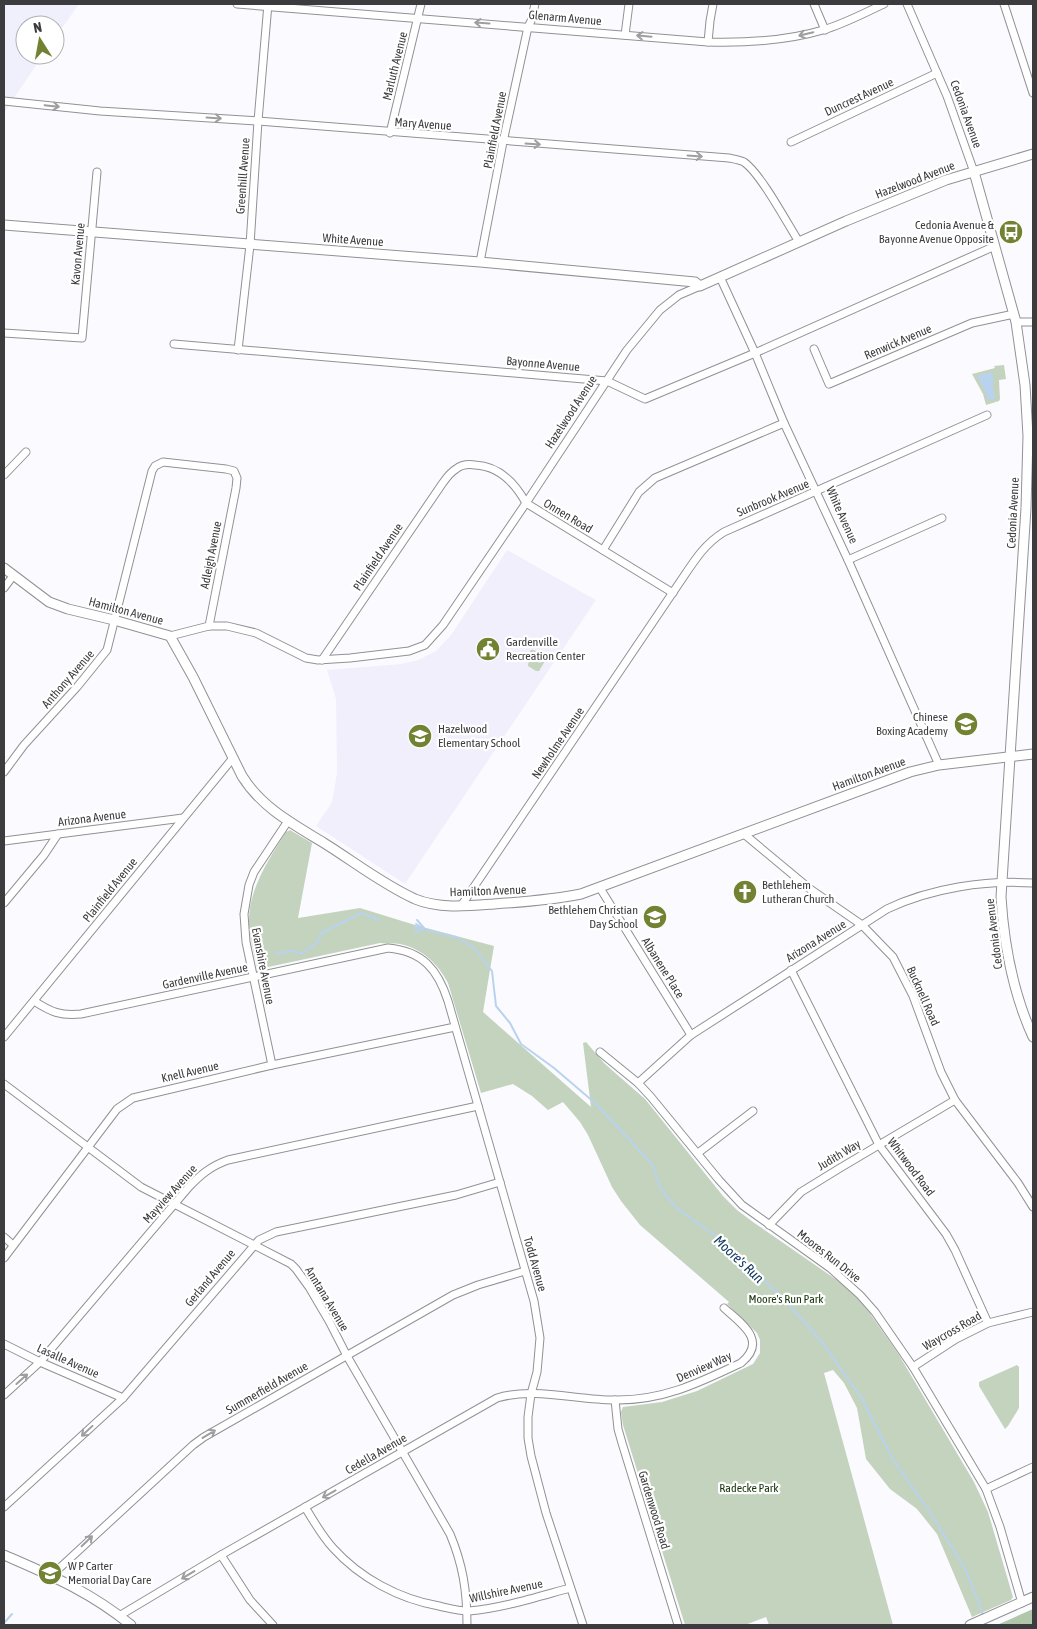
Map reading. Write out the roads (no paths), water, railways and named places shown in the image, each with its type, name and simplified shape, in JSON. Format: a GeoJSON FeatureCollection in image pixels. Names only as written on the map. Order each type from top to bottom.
{"type":"FeatureCollection","features":[{"type":"Feature","properties":{"kind":"street","name":"Glenarm Avenue"},"geometry":{"type":"LineString","coordinates":[[237,4],[708,42],[759,42],[799,36],[825,30],[884,4]]}},
{"type":"Feature","properties":{"kind":"street","name":"Marluth Avenue"},"geometry":{"type":"LineString","coordinates":[[390,133],[421,4]]}},
{"type":"Feature","properties":{"kind":"street","name":"Plainfield Avenue"},"geometry":{"type":"LineString","coordinates":[[480,262],[503,142],[528,27],[532,20],[535,4]]}},
{"type":"Feature","properties":{"kind":"street"},"geometry":{"type":"LineString","coordinates":[[624,35],[629,4]]}},
{"type":"Feature","properties":{"kind":"street"},"geometry":{"type":"LineString","coordinates":[[708,42],[713,4]]}},
{"type":"Feature","properties":{"kind":"street"},"geometry":{"type":"LineString","coordinates":[[814,4],[825,30]]}},
{"type":"Feature","properties":{"kind":"street","name":"Cedonia Avenue"},"geometry":{"type":"LineString","coordinates":[[907,4],[947,96],[974,172],[1015,318],[1025,385],[1030,508],[1010,757],[1002,882],[1002,916],[1009,961],[1021,1007],[1033,1037]]}},
{"type":"Feature","properties":{"kind":"street"},"geometry":{"type":"LineString","coordinates":[[1004,4],[1033,93]]}},
{"type":"Feature","properties":{"kind":"street","name":"Greenhill Avenue"},"geometry":{"type":"LineString","coordinates":[[238,350],[250,245],[268,5]]}},
{"type":"Feature","properties":{"kind":"street","name":"Duncrest Avenue"},"geometry":{"type":"LineString","coordinates":[[791,142],[936,73]]}},
{"type":"Feature","properties":{"kind":"street","name":"Mary Avenue"},"geometry":{"type":"LineString","coordinates":[[4,101],[100,111],[718,157],[743,161],[760,180],[799,242]]}},
{"type":"Feature","properties":{"kind":"street","name":"Hazelwood Avenue"},"geometry":{"type":"LineString","coordinates":[[170,636],[209,626],[227,626],[256,633],[306,658],[322,660],[409,651],[425,645],[443,625],[627,350],[660,310],[680,295],[939,182],[1033,154]]}},
{"type":"Feature","properties":{"kind":"street","name":"Kavon Avenue"},"geometry":{"type":"LineString","coordinates":[[4,333],[82,338],[97,172]]}},
{"type":"Feature","properties":{"kind":"street","name":"White Avenue"},"geometry":{"type":"LineString","coordinates":[[4,225],[480,262],[695,282],[700,286]]}},
{"type":"Feature","properties":{"kind":"street","name":"Bayonne Avenue"},"geometry":{"type":"LineString","coordinates":[[174,344],[607,381],[645,399],[755,353],[996,246]]}},
{"type":"Feature","properties":{"kind":"street","name":"White Avenue"},"geometry":{"type":"LineString","coordinates":[[720,277],[939,765]]}},
{"type":"Feature","properties":{"kind":"street"},"geometry":{"type":"LineString","coordinates":[[1015,318],[1033,322]]}},
{"type":"Feature","properties":{"kind":"street","name":"Renwick Avenue"},"geometry":{"type":"LineString","coordinates":[[814,349],[829,384],[972,323],[1015,318]]}},
{"type":"Feature","properties":{"kind":"street","name":"Sunbrook Avenue"},"geometry":{"type":"LineString","coordinates":[[672,593],[695,559],[711,540],[724,532],[987,415]]}},
{"type":"Feature","properties":{"kind":"street"},"geometry":{"type":"LineString","coordinates":[[603,550],[639,492],[655,478],[784,422]]}},
{"type":"Feature","properties":{"kind":"street"},"geometry":{"type":"LineString","coordinates":[[4,475],[26,452]]}},
{"type":"Feature","properties":{"kind":"street","name":"Anthony Avenue"},"geometry":{"type":"LineString","coordinates":[[4,772],[24,745],[107,650],[152,471],[159,463],[168,462],[226,469],[234,471],[236,474],[236,488]]}},
{"type":"Feature","properties":{"kind":"street","name":"Onnen Road"},"geometry":{"type":"LineString","coordinates":[[455,469],[471,465],[497,470],[516,488],[526,503],[672,593]]}},
{"type":"Feature","properties":{"kind":"street","name":"Plainfield Avenue"},"geometry":{"type":"LineString","coordinates":[[322,660],[440,487],[455,469]]}},
{"type":"Feature","properties":{"kind":"street","name":"Adleigh Avenue"},"geometry":{"type":"LineString","coordinates":[[209,626],[236,488]]}},
{"type":"Feature","properties":{"kind":"street"},"geometry":{"type":"LineString","coordinates":[[848,560],[942,518]]}},
{"type":"Feature","properties":{"kind":"street","name":"Hamilton Avenue"},"geometry":{"type":"LineString","coordinates":[[4,568],[48,602],[170,636],[252,791],[273,811],[388,884],[415,899],[438,904],[462,906],[532,902],[581,894],[910,772],[939,765],[1033,754]]}},
{"type":"Feature","properties":{"kind":"street"},"geometry":{"type":"LineString","coordinates":[[4,588],[13,576]]}},
{"type":"Feature","properties":{"kind":"street","name":"Newholme Avenue"},"geometry":{"type":"LineString","coordinates":[[462,906],[672,593]]}},
{"type":"Feature","properties":{"kind":"street","name":"Plainfield Avenue"},"geometry":{"type":"LineString","coordinates":[[4,1036],[233,758]]}},
{"type":"Feature","properties":{"kind":"street","name":"Arizona Avenue"},"geometry":{"type":"LineString","coordinates":[[4,841],[183,818]]}},
{"type":"Feature","properties":{"kind":"street","name":"Evanshire Avenue"},"geometry":{"type":"LineString","coordinates":[[272,1065],[244,929],[244,914],[249,885],[259,865],[288,821]]}},
{"type":"Feature","properties":{"kind":"street"},"geometry":{"type":"LineString","coordinates":[[4,903],[44,855],[58,834]]}},
{"type":"Feature","properties":{"kind":"street","name":"Bucknell Road"},"geometry":{"type":"LineString","coordinates":[[744,834],[810,889],[862,925],[893,958],[904,977],[922,1018],[941,1072],[955,1100],[1018,1183],[1033,1207]]}},
{"type":"Feature","properties":{"kind":"street","name":"Arizona Avenue"},"geometry":{"type":"LineString","coordinates":[[638,1083],[691,1035],[887,909],[918,897],[949,889],[1002,882],[1033,883]]}},
{"type":"Feature","properties":{"kind":"street","name":"Albanene Place"},"geometry":{"type":"LineString","coordinates":[[600,888],[691,1035]]}},
{"type":"Feature","properties":{"kind":"street","name":"Todd Avenue"},"geometry":{"type":"LineString","coordinates":[[383,949],[393,948],[408,952],[432,969],[441,981],[456,1027],[534,1301],[540,1338],[537,1372],[531,1394],[528,1417],[528,1438],[531,1456],[582,1625]]}},
{"type":"Feature","properties":{"kind":"street","name":"Gardenville Avenue"},"geometry":{"type":"LineString","coordinates":[[34,1001],[50,1011],[68,1015],[383,949]]}},
{"type":"Feature","properties":{"kind":"street","name":"Whitwood Road"},"geometry":{"type":"LineString","coordinates":[[791,970],[879,1145],[946,1234],[988,1323]]}},
{"type":"Feature","properties":{"kind":"street","name":"Knell Avenue"},"geometry":{"type":"LineString","coordinates":[[4,1258],[117,1109],[133,1098],[272,1065],[456,1027]]}},
{"type":"Feature","properties":{"kind":"street","name":"Moores Run Drive"},"geometry":{"type":"LineString","coordinates":[[600,1052],[638,1083],[651,1097],[718,1180],[742,1205],[830,1268],[860,1295],[885,1326],[913,1368],[986,1489],[1000,1527],[1022,1602]]}},
{"type":"Feature","properties":{"kind":"street","name":"Anntana Avenue"},"geometry":{"type":"LineString","coordinates":[[4,1084],[141,1187],[254,1244],[291,1264],[296,1269],[329,1321],[402,1453],[450,1534],[458,1554],[467,1592],[468,1625]]}},
{"type":"Feature","properties":{"kind":"street","name":"Judith Way"},"geometry":{"type":"LineString","coordinates":[[769,1225],[799,1193],[955,1100]]}},
{"type":"Feature","properties":{"kind":"street","name":"Mayview Avenue"},"geometry":{"type":"LineString","coordinates":[[4,1395],[40,1362],[174,1204],[200,1175],[208,1169],[228,1160],[478,1106]]}},
{"type":"Feature","properties":{"kind":"street"},"geometry":{"type":"LineString","coordinates":[[698,1153],[753,1111]]}},
{"type":"Feature","properties":{"kind":"street","name":"Gerland Avenue"},"geometry":{"type":"LineString","coordinates":[[4,1507],[123,1398],[254,1244],[266,1236],[276,1232],[447,1197],[500,1182]]}},
{"type":"Feature","properties":{"kind":"street"},"geometry":{"type":"LineString","coordinates":[[4,1237],[13,1245]]}},
{"type":"Feature","properties":{"kind":"street","name":"Summerfield Avenue"},"geometry":{"type":"LineString","coordinates":[[52,1575],[193,1444],[204,1436],[453,1295],[478,1285],[525,1272]]}},
{"type":"Feature","properties":{"kind":"street","name":"Denview Way"},"geometry":{"type":"LineString","coordinates":[[666,1394],[705,1380],[741,1363],[749,1356],[752,1351],[752,1338],[738,1320],[724,1308]]}},
{"type":"Feature","properties":{"kind":"street","name":"Waycross Road"},"geometry":{"type":"LineString","coordinates":[[913,1368],[956,1340],[988,1323],[1033,1312]]}},
{"type":"Feature","properties":{"kind":"street","name":"Lasalle Avenue"},"geometry":{"type":"LineString","coordinates":[[4,1344],[40,1362],[123,1398]]}},
{"type":"Feature","properties":{"kind":"street","name":"Cedella Avenue"},"geometry":{"type":"LineString","coordinates":[[119,1616],[221,1555],[488,1402],[506,1396],[531,1394],[615,1400],[666,1394]]}},
{"type":"Feature","properties":{"kind":"street","name":"Gardenwood Road"},"geometry":{"type":"LineString","coordinates":[[615,1400],[622,1443],[678,1625]]}},
{"type":"Feature","properties":{"kind":"street"},"geometry":{"type":"LineString","coordinates":[[986,1489],[1033,1466]]}},
{"type":"Feature","properties":{"kind":"street","name":"Willshire Avenue"},"geometry":{"type":"LineString","coordinates":[[305,1507],[320,1531],[347,1562],[379,1584],[397,1594],[414,1600],[467,1611],[501,1606],[570,1588]]}},
{"type":"Feature","properties":{"kind":"street"},"geometry":{"type":"LineString","coordinates":[[4,1555],[52,1575],[91,1596],[131,1625]]}},
{"type":"Feature","properties":{"kind":"street"},"geometry":{"type":"LineString","coordinates":[[221,1555],[250,1600],[273,1625]]}},
{"type":"Feature","properties":{"kind":"street"},"geometry":{"type":"LineString","coordinates":[[971,1625],[1033,1597]]}},
{"type":"Feature","properties":{"kind":"water"},"geometry":{"type":"Polygon","coordinates":[[[993,372],[993,390],[996,398],[988,400],[977,376],[993,372]]]}},
{"type":"Feature","properties":{"kind":"waterway"},"geometry":{"type":"LineString","coordinates":[[276,954],[289,951],[302,953],[319,941],[321,933],[361,913],[379,920]]}},
{"type":"Feature","properties":{"kind":"waterway","name":"Moore's Run"},"geometry":{"type":"LineString","coordinates":[[417,920],[424,928]]}},
{"type":"Feature","properties":{"kind":"waterway","name":"Moore's Run"},"geometry":{"type":"LineString","coordinates":[[416,924],[421,927]]}},
{"type":"Feature","properties":{"kind":"waterway","name":"Moore's Run"},"geometry":{"type":"LineString","coordinates":[[415,927],[456,937],[474,948],[492,971],[496,1006],[510,1023],[521,1044],[554,1068],[595,1103],[652,1164],[661,1190],[679,1210],[727,1244],[792,1308],[821,1341],[861,1397],[892,1458],[929,1511],[966,1570],[983,1615]]}},
{"type":"Feature","properties":{"kind":"waterway","name":"Moore's Run"},"geometry":{"type":"LineString","coordinates":[[414,933],[424,928]]}},
{"type":"Feature","properties":{"kind":"waterway"},"geometry":{"type":"LineString","coordinates":[[4,1623],[12,1614]]}},
{"type":"Feature","properties":{"kind":"place","name":"Cedonia Avenue & Bayonne Avenue Opposite"},"geometry":{"type":"Point","coordinates":[1011,232]}},
{"type":"Feature","properties":{"kind":"place","name":"Gardenville Recreation Center"},"geometry":{"type":"Point","coordinates":[488,649]}},
{"type":"Feature","properties":{"kind":"place","name":"Chinese Boxing Academy"},"geometry":{"type":"Point","coordinates":[966,724]}},
{"type":"Feature","properties":{"kind":"place","name":"Hazelwood Elementary School"},"geometry":{"type":"Point","coordinates":[420,736]}},
{"type":"Feature","properties":{"kind":"place","name":"Bethlehem Lutheran Church"},"geometry":{"type":"Point","coordinates":[745,892]}},
{"type":"Feature","properties":{"kind":"place","name":"Bethlehem Christian Day School"},"geometry":{"type":"Point","coordinates":[655,917]}},
{"type":"Feature","properties":{"kind":"place","name":"W P Carter Memorial Day Care"},"geometry":{"type":"Point","coordinates":[50,1573]}},
{"type":"Feature","properties":{"kind":"park label","name":"Moore's Run Park"},"geometry":{"type":"Point","coordinates":[786,1299]}},
{"type":"Feature","properties":{"kind":"park label","name":"Radecke Park"},"geometry":{"type":"Point","coordinates":[749,1488]}}]}
